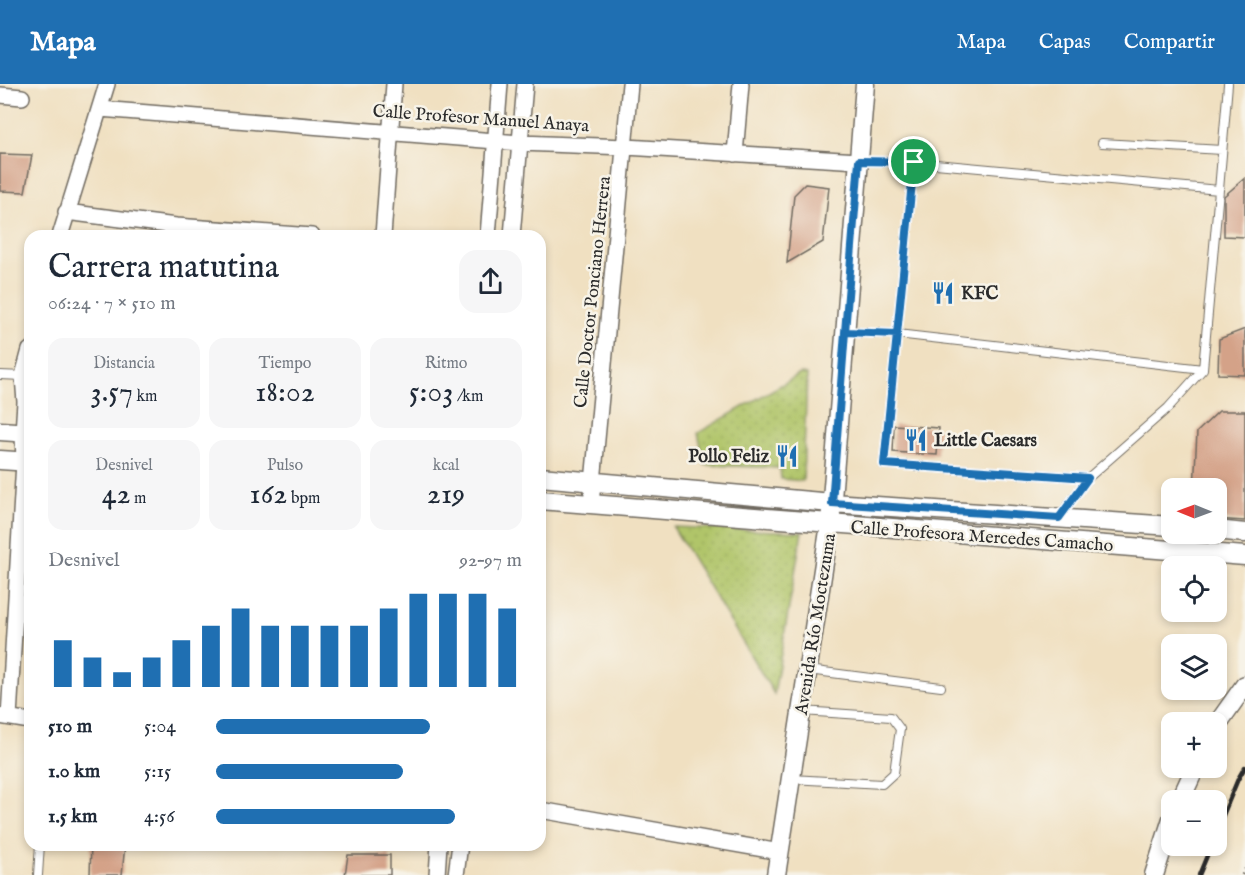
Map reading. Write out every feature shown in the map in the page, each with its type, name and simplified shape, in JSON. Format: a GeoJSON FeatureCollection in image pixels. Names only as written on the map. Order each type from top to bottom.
{"type":"FeatureCollection","features":[{"type":"Feature","properties":{"kind":"street"},"geometry":{"type":"LineString","coordinates":[[62,230],[107,84]]}},
{"type":"Feature","properties":{"kind":"street"},"geometry":{"type":"LineString","coordinates":[[383,230],[394,84]]}},
{"type":"Feature","properties":{"kind":"street"},"geometry":{"type":"LineString","coordinates":[[489,230],[500,84]]}},
{"type":"Feature","properties":{"kind":"street"},"geometry":{"type":"LineString","coordinates":[[513,230],[525,84]]}},
{"type":"Feature","properties":{"kind":"street","name":"Calle Doctor Ponciano Herrera"},"geometry":{"type":"LineString","coordinates":[[591,504],[626,147],[630,84]]}},
{"type":"Feature","properties":{"kind":"street"},"geometry":{"type":"LineString","coordinates":[[735,154],[741,84]]}},
{"type":"Feature","properties":{"kind":"street","name":"Avenida Río Moctezuma"},"geometry":{"type":"LineString","coordinates":[[776,875],[830,524],[865,84]]}},
{"type":"Feature","properties":{"kind":"street"},"geometry":{"type":"LineString","coordinates":[[0,95],[22,98]]}},
{"type":"Feature","properties":{"kind":"street","name":"Calle Profesor Manuel Anaya"},"geometry":{"type":"LineString","coordinates":[[100,109],[520,143],[859,161]]}},
{"type":"Feature","properties":{"kind":"street"},"geometry":{"type":"LineString","coordinates":[[66,212],[175,230]]}},
{"type":"Feature","properties":{"kind":"street"},"geometry":{"type":"LineString","coordinates":[[24,372],[24,389]]}},
{"type":"Feature","properties":{"kind":"street"},"geometry":{"type":"LineString","coordinates":[[0,431],[24,433]]}},
{"type":"Feature","properties":{"kind":"street"},"geometry":{"type":"LineString","coordinates":[[0,460],[24,462]]}},
{"type":"Feature","properties":{"kind":"street","name":"Calle Profesora Mercedes Camacho"},"geometry":{"type":"LineString","coordinates":[[546,477],[832,503],[1161,525]]}},
{"type":"Feature","properties":{"kind":"street"},"geometry":{"type":"LineString","coordinates":[[24,495],[4,717],[24,720]]}},
{"type":"Feature","properties":{"kind":"street","name":"Calle Profesora Mercedes Camacho"},"geometry":{"type":"LineString","coordinates":[[546,500],[1245,556]]}},
{"type":"Feature","properties":{"kind":"street"},"geometry":{"type":"LineString","coordinates":[[1153,549],[1161,528]]}},
{"type":"Feature","properties":{"kind":"street"},"geometry":{"type":"LineString","coordinates":[[1227,531],[1245,533]]}},
{"type":"Feature","properties":{"kind":"street"},"geometry":{"type":"LineString","coordinates":[[1226,712],[1245,685]]}},
{"type":"Feature","properties":{"kind":"street"},"geometry":{"type":"LineString","coordinates":[[546,811],[780,852]]}},
{"type":"Feature","properties":{"kind":"street"},"geometry":{"type":"LineString","coordinates":[[437,875],[439,851]]}},
{"type":"Feature","properties":{"kind":"street"},"geometry":{"type":"LineString","coordinates":[[456,875],[459,851]]}},
{"type":"Feature","properties":{"kind":"street"},"geometry":{"type":"LineString","coordinates":[[1154,875],[1161,853]]}},
{"type":"Feature","properties":{"kind":"lane"},"geometry":{"type":"LineString","coordinates":[[1059,518],[1088,478],[1168,408],[1203,369],[1228,84]]}},
{"type":"Feature","properties":{"kind":"lane"},"geometry":{"type":"LineString","coordinates":[[1102,142],[1222,150]]}},
{"type":"Feature","properties":{"kind":"lane"},"geometry":{"type":"LineString","coordinates":[[859,161],[914,162],[1219,190]]}},
{"type":"Feature","properties":{"kind":"lane"},"geometry":{"type":"LineString","coordinates":[[914,162],[884,464],[1088,478]]}},
{"type":"Feature","properties":{"kind":"lane"},"geometry":{"type":"LineString","coordinates":[[845,332],[897,334],[1203,369]]}},
{"type":"Feature","properties":{"kind":"lane"},"geometry":{"type":"LineString","coordinates":[[0,375],[23,376]]}},
{"type":"Feature","properties":{"kind":"lane"},"geometry":{"type":"LineString","coordinates":[[807,670],[941,687]]}},
{"type":"Feature","properties":{"kind":"lane"},"geometry":{"type":"LineString","coordinates":[[791,779],[882,784],[894,773],[900,729],[891,717],[801,711]]}},
{"type":"Feature","properties":{"kind":"lane"},"geometry":{"type":"LineString","coordinates":[[38,875],[40,851]]}},
{"type":"Feature","properties":{"kind":"path"},"geometry":{"type":"LineString","coordinates":[[1242,875],[1245,869]]}},
{"type":"Feature","properties":{"kind":"green space"},"geometry":{"type":"Polygon","coordinates":[[[800,374],[807,375],[803,481],[781,479],[780,468],[705,465],[698,433],[800,374]]]}},
{"type":"Feature","properties":{"kind":"green space"},"geometry":{"type":"Polygon","coordinates":[[[673,527],[802,532],[774,694],[673,527]]]}},
{"type":"Feature","properties":{"kind":"building"},"geometry":{"type":"Polygon","coordinates":[[[0,154],[32,155],[25,192],[0,191],[0,154]]]}},
{"type":"Feature","properties":{"kind":"building"},"geometry":{"type":"Polygon","coordinates":[[[1245,178],[1245,237],[1224,236],[1224,196],[1245,178]]]}},
{"type":"Feature","properties":{"kind":"building"},"geometry":{"type":"Polygon","coordinates":[[[805,184],[829,187],[823,242],[787,263],[794,195],[805,184]]]}},
{"type":"Feature","properties":{"kind":"building"},"geometry":{"type":"Polygon","coordinates":[[[1245,329],[1245,375],[1218,374],[1219,339],[1245,329]]]}},
{"type":"Feature","properties":{"kind":"building"},"geometry":{"type":"Polygon","coordinates":[[[1219,411],[1245,411],[1245,521],[1227,520],[1227,478],[1195,478],[1197,432],[1219,411]]]}},
{"type":"Feature","properties":{"kind":"building","name":"Little Caesars"},"geometry":{"type":"Polygon","coordinates":[[[894,425],[939,428],[937,455],[893,452],[894,425]]]}},
{"type":"Feature","properties":{"kind":"building"},"geometry":{"type":"Polygon","coordinates":[[[91,851],[124,851],[122,875],[90,875],[91,851]]]}},
{"type":"Feature","properties":{"kind":"building"},"geometry":{"type":"Polygon","coordinates":[[[348,855],[390,855],[390,875],[345,875],[348,855]]]}},
{"type":"Feature","properties":{"kind":"railway"},"geometry":{"type":"LineString","coordinates":[[1227,806],[1245,767]]}},
{"type":"Feature","properties":{"kind":"railway"},"geometry":{"type":"LineString","coordinates":[[1199,875],[1207,856]]}},
{"type":"Feature","properties":{"kind":"place","name":"KFC"},"geometry":{"type":"Point","coordinates":[943,293]}},
{"type":"Feature","properties":{"kind":"place","name":"Little Caesars"},"geometry":{"type":"Point","coordinates":[916,440]}},
{"type":"Feature","properties":{"kind":"place","name":"Pollo Feliz"},"geometry":{"type":"Point","coordinates":[787,456]}},
{"type":"Feature","properties":{"kind":"route"},"geometry":{"type":"LineString","coordinates":[[914,162],[859,161],[845,332],[897,334],[884,464],[1088,478],[1059,518],[832,503],[845,332],[897,334],[914,162]]}}]}
